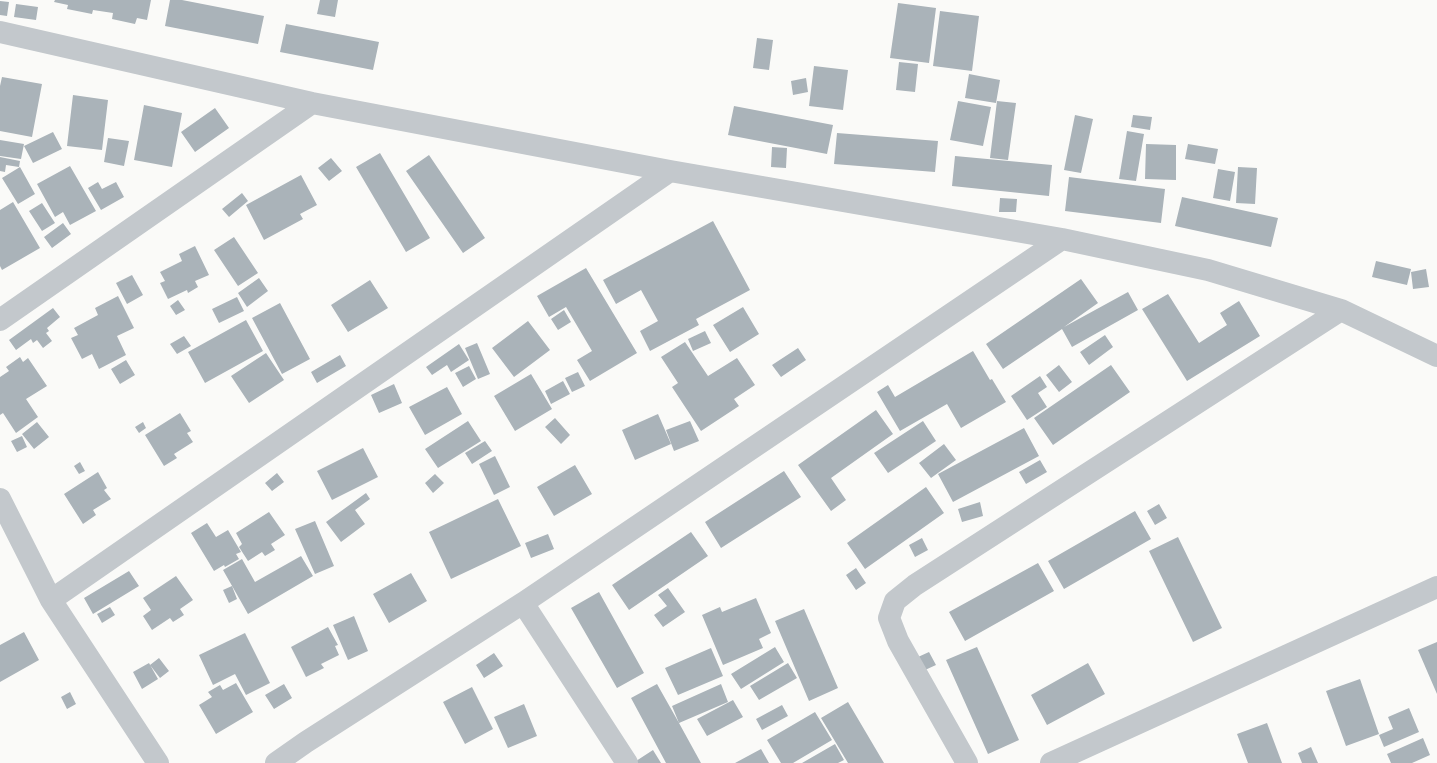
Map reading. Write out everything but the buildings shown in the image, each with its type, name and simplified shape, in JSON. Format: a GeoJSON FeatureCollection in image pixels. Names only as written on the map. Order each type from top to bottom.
{"type":"FeatureCollection","features":[{"type":"Feature","properties":{"kind":"street"},"geometry":{"type":"LineString","coordinates":[[0,32],[312,103],[670,170],[1062,239],[1208,270],[1341,310],[1437,356]]}},
{"type":"Feature","properties":{"kind":"street"},"geometry":{"type":"LineString","coordinates":[[0,320],[312,103]]}},
{"type":"Feature","properties":{"kind":"street"},"geometry":{"type":"LineString","coordinates":[[51,600],[670,170]]}},
{"type":"Feature","properties":{"kind":"street"},"geometry":{"type":"LineString","coordinates":[[276,763],[523,603],[1062,239]]}},
{"type":"Feature","properties":{"kind":"street"},"geometry":{"type":"LineString","coordinates":[[966,763],[898,641],[890,618],[895,601],[915,585],[1341,310]]}},
{"type":"Feature","properties":{"kind":"street"},"geometry":{"type":"LineString","coordinates":[[0,499],[51,600],[158,763]]}},
{"type":"Feature","properties":{"kind":"street"},"geometry":{"type":"LineString","coordinates":[[1051,763],[1437,587]]}},
{"type":"Feature","properties":{"kind":"street"},"geometry":{"type":"LineString","coordinates":[[523,603],[627,763]]}}]}
